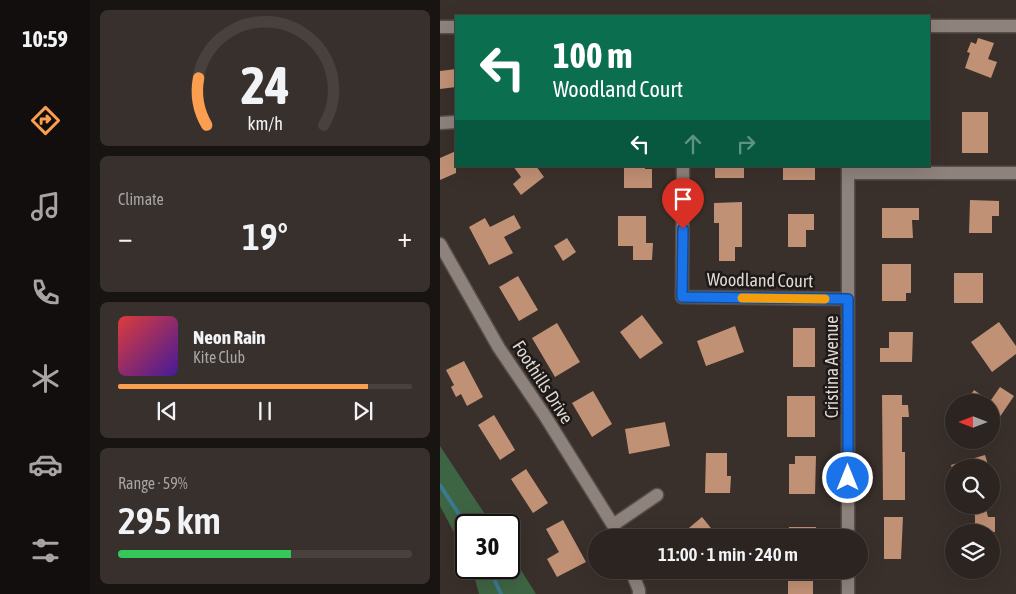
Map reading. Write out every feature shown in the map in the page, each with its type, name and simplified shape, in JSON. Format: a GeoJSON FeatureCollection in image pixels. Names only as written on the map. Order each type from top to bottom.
{"type":"FeatureCollection","features":[{"type":"Feature","properties":{"kind":"street"},"geometry":{"type":"LineString","coordinates":[[930,26],[1016,26]]}},
{"type":"Feature","properties":{"kind":"street"},"geometry":{"type":"LineString","coordinates":[[440,27],[455,27]]}},
{"type":"Feature","properties":{"kind":"street"},"geometry":{"type":"LineString","coordinates":[[440,123],[455,122]]}},
{"type":"Feature","properties":{"kind":"street","name":"Woodland Court"},"geometry":{"type":"LineString","coordinates":[[683,167],[682,297],[848,299]]}},
{"type":"Feature","properties":{"kind":"street"},"geometry":{"type":"LineString","coordinates":[[848,170],[1016,173]]}},
{"type":"Feature","properties":{"kind":"street","name":"Cristina Avenue"},"geometry":{"type":"LineString","coordinates":[[848,170],[848,529]]}},
{"type":"Feature","properties":{"kind":"street","name":"Foothills Drive"},"geometry":{"type":"LineString","coordinates":[[440,244],[499,348],[546,416],[615,529]]}},
{"type":"Feature","properties":{"kind":"street"},"geometry":{"type":"LineString","coordinates":[[613,525],[657,495]]}},
{"type":"Feature","properties":{"kind":"street"},"geometry":{"type":"LineString","coordinates":[[635,579],[639,594]]}},
{"type":"Feature","properties":{"kind":"street"},"geometry":{"type":"LineString","coordinates":[[848,579],[848,594]]}},
{"type":"Feature","properties":{"kind":"green space"},"geometry":{"type":"Polygon","coordinates":[[[440,446],[485,514],[455,514],[455,534],[440,506],[440,446]]]}},
{"type":"Feature","properties":{"kind":"green space"},"geometry":{"type":"Polygon","coordinates":[[[520,569],[536,594],[479,594],[475,579],[520,579],[520,569]]]}},
{"type":"Feature","properties":{"kind":"building"},"geometry":{"type":"Polygon","coordinates":[[[978,38],[994,43],[988,59],[997,62],[991,78],[965,68],[970,53],[967,52],[971,42],[976,44],[978,38]]]}},
{"type":"Feature","properties":{"kind":"building"},"geometry":{"type":"Polygon","coordinates":[[[455,69],[455,87],[440,89],[440,71],[455,69]]]}},
{"type":"Feature","properties":{"kind":"building"},"geometry":{"type":"Polygon","coordinates":[[[962,112],[988,112],[988,153],[962,153],[962,112]]]}},
{"type":"Feature","properties":{"kind":"building"},"geometry":{"type":"Polygon","coordinates":[[[455,151],[456,173],[440,180],[440,158],[455,151]]]}},
{"type":"Feature","properties":{"kind":"building"},"geometry":{"type":"Polygon","coordinates":[[[514,167],[537,167],[544,177],[521,195],[513,184],[521,177],[514,167]]]}},
{"type":"Feature","properties":{"kind":"building"},"geometry":{"type":"Polygon","coordinates":[[[624,167],[652,169],[652,188],[624,188],[624,167]]]}},
{"type":"Feature","properties":{"kind":"building"},"geometry":{"type":"Polygon","coordinates":[[[715,167],[744,167],[744,178],[715,178],[715,167]]]}},
{"type":"Feature","properties":{"kind":"building"},"geometry":{"type":"Polygon","coordinates":[[[783,167],[815,167],[815,180],[783,180],[783,167]]]}},
{"type":"Feature","properties":{"kind":"building"},"geometry":{"type":"Polygon","coordinates":[[[970,200],[999,201],[999,216],[992,216],[992,233],[969,233],[970,200]]]}},
{"type":"Feature","properties":{"kind":"building"},"geometry":{"type":"Polygon","coordinates":[[[742,202],[742,247],[735,247],[735,261],[719,261],[719,223],[714,223],[714,203],[742,202]]]}},
{"type":"Feature","properties":{"kind":"building"},"geometry":{"type":"Polygon","coordinates":[[[882,208],[919,208],[919,220],[912,220],[913,238],[882,238],[882,208]]]}},
{"type":"Feature","properties":{"kind":"building"},"geometry":{"type":"Polygon","coordinates":[[[788,214],[814,214],[814,230],[806,230],[806,247],[788,247],[788,214]]]}},
{"type":"Feature","properties":{"kind":"building"},"geometry":{"type":"Polygon","coordinates":[[[514,215],[521,228],[504,237],[513,253],[489,265],[469,227],[485,218],[490,227],[514,215]]]}},
{"type":"Feature","properties":{"kind":"building"},"geometry":{"type":"Polygon","coordinates":[[[618,216],[646,216],[646,243],[653,243],[652,260],[633,260],[633,246],[618,246],[618,216]]]}},
{"type":"Feature","properties":{"kind":"building"},"geometry":{"type":"Polygon","coordinates":[[[567,238],[576,252],[563,261],[554,246],[567,238]]]}},
{"type":"Feature","properties":{"kind":"building"},"geometry":{"type":"Polygon","coordinates":[[[882,264],[911,264],[911,293],[906,293],[906,301],[882,301],[882,264]]]}},
{"type":"Feature","properties":{"kind":"building"},"geometry":{"type":"Polygon","coordinates":[[[954,273],[983,273],[983,303],[954,303],[954,273]]]}},
{"type":"Feature","properties":{"kind":"building"},"geometry":{"type":"Polygon","coordinates":[[[518,276],[538,310],[519,321],[499,287],[518,276]]]}},
{"type":"Feature","properties":{"kind":"building"},"geometry":{"type":"Polygon","coordinates":[[[642,315],[663,343],[640,359],[620,332],[642,315]]]}},
{"type":"Feature","properties":{"kind":"building"},"geometry":{"type":"Polygon","coordinates":[[[999,322],[1016,346],[1016,354],[992,372],[971,342],[999,322]]]}},
{"type":"Feature","properties":{"kind":"building"},"geometry":{"type":"Polygon","coordinates":[[[557,323],[580,362],[555,377],[532,338],[557,323]]]}},
{"type":"Feature","properties":{"kind":"building"},"geometry":{"type":"Polygon","coordinates":[[[735,326],[744,352],[706,366],[697,341],[735,326]]]}},
{"type":"Feature","properties":{"kind":"building"},"geometry":{"type":"Polygon","coordinates":[[[793,328],[815,328],[815,367],[793,367],[793,328]]]}},
{"type":"Feature","properties":{"kind":"building"},"geometry":{"type":"Polygon","coordinates":[[[889,332],[913,332],[912,362],[880,362],[880,348],[889,348],[889,332]]]}},
{"type":"Feature","properties":{"kind":"building"},"geometry":{"type":"Polygon","coordinates":[[[464,361],[483,397],[467,406],[461,394],[456,397],[451,387],[454,385],[446,370],[464,361]]]}},
{"type":"Feature","properties":{"kind":"building"},"geometry":{"type":"Polygon","coordinates":[[[1000,387],[1014,396],[1000,417],[1000,394],[995,394],[1000,387]]]}},
{"type":"Feature","properties":{"kind":"building"},"geometry":{"type":"Polygon","coordinates":[[[974,390],[980,394],[971,394],[974,390]]]}},
{"type":"Feature","properties":{"kind":"building"},"geometry":{"type":"Polygon","coordinates":[[[593,391],[612,424],[592,437],[572,403],[593,391]]]}},
{"type":"Feature","properties":{"kind":"building"},"geometry":{"type":"Polygon","coordinates":[[[882,395],[902,395],[902,405],[908,405],[909,417],[902,417],[902,452],[905,452],[905,500],[883,500],[882,395]]]}},
{"type":"Feature","properties":{"kind":"building"},"geometry":{"type":"Polygon","coordinates":[[[787,396],[815,396],[815,437],[787,437],[787,396]]]}},
{"type":"Feature","properties":{"kind":"building"},"geometry":{"type":"Polygon","coordinates":[[[494,415],[515,450],[500,460],[478,425],[494,415]]]}},
{"type":"Feature","properties":{"kind":"building"},"geometry":{"type":"Polygon","coordinates":[[[665,422],[670,446],[629,454],[625,429],[665,422]]]}},
{"type":"Feature","properties":{"kind":"building"},"geometry":{"type":"Polygon","coordinates":[[[706,453],[727,453],[727,476],[731,476],[730,493],[705,493],[706,453]]]}},
{"type":"Feature","properties":{"kind":"building"},"geometry":{"type":"Polygon","coordinates":[[[985,455],[986,459],[971,459],[985,455]]]}},
{"type":"Feature","properties":{"kind":"building"},"geometry":{"type":"Polygon","coordinates":[[[795,456],[816,456],[815,494],[789,494],[789,464],[795,464],[795,456]]]}},
{"type":"Feature","properties":{"kind":"building"},"geometry":{"type":"Polygon","coordinates":[[[526,469],[548,503],[533,513],[511,479],[526,469]]]}},
{"type":"Feature","properties":{"kind":"building"},"geometry":{"type":"Polygon","coordinates":[[[974,514],[987,514],[988,517],[995,517],[995,524],[975,524],[974,514]]]}},
{"type":"Feature","properties":{"kind":"building"},"geometry":{"type":"Polygon","coordinates":[[[702,517],[712,529],[688,529],[702,517]]]}},
{"type":"Feature","properties":{"kind":"building"},"geometry":{"type":"Polygon","coordinates":[[[884,517],[903,517],[901,559],[884,559],[884,517]]]}},
{"type":"Feature","properties":{"kind":"building"},"geometry":{"type":"Polygon","coordinates":[[[563,520],[586,562],[557,577],[547,559],[559,552],[546,529],[563,520]]]}},
{"type":"Feature","properties":{"kind":"building"},"geometry":{"type":"Polygon","coordinates":[[[789,527],[816,527],[816,529],[789,529],[789,527]]]}},
{"type":"Feature","properties":{"kind":"building"},"geometry":{"type":"Polygon","coordinates":[[[788,581],[813,581],[813,594],[788,594],[788,581]]]}},
{"type":"Feature","properties":{"kind":"waterway"},"geometry":{"type":"LineString","coordinates":[[440,485],[459,514]]}},
{"type":"Feature","properties":{"kind":"waterway"},"geometry":{"type":"LineString","coordinates":[[494,579],[501,594]]}},
{"type":"Feature","properties":{"kind":"slow traffic"},"geometry":{"type":"LineString","coordinates":[[742,298],[825,299]]}},
{"type":"Feature","properties":{"kind":"route"},"geometry":{"type":"LineString","coordinates":[[683,229],[682,297],[848,299],[848,478]]}}]}
